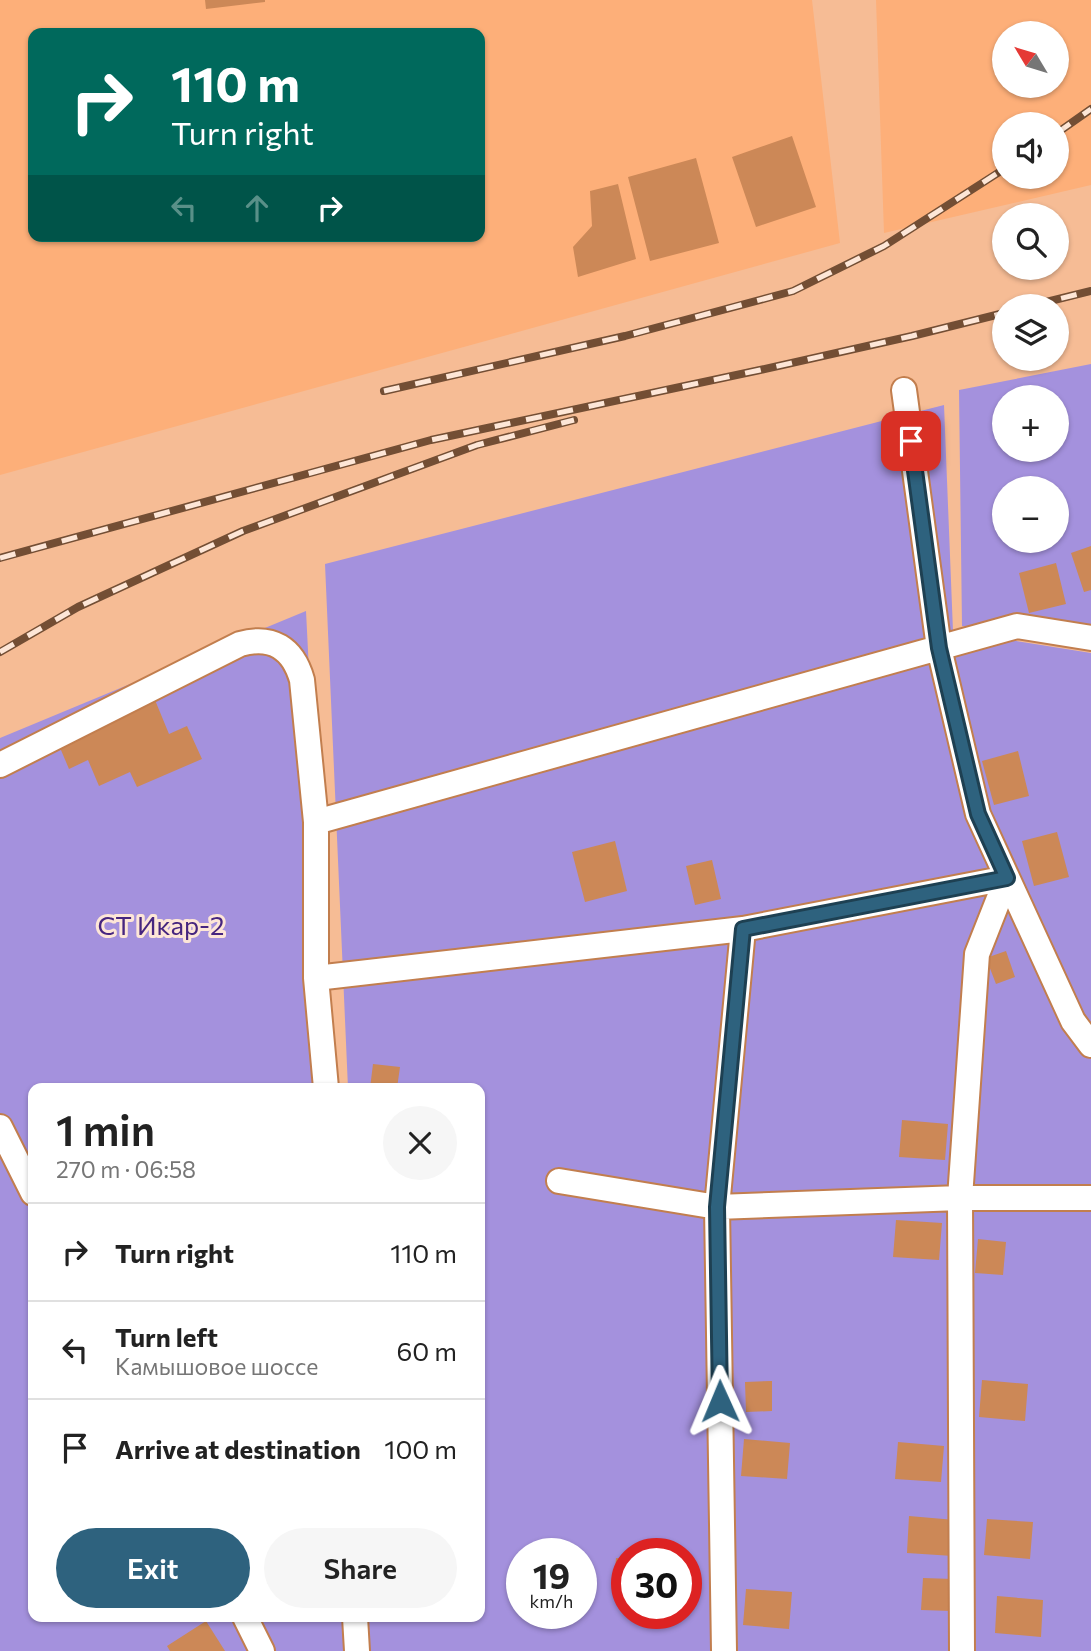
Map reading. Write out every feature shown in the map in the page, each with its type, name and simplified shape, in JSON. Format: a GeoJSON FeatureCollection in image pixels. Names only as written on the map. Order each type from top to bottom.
{"type":"FeatureCollection","features":[{"type":"Feature","properties":{"kind":"street"},"geometry":{"type":"LineString","coordinates":[[904,390],[939,648],[978,814],[1007,878],[1082,1016],[1091,1045]]}},
{"type":"Feature","properties":{"kind":"street"},"geometry":{"type":"LineString","coordinates":[[316,822],[1017,626],[1091,638]]}},
{"type":"Feature","properties":{"kind":"street"},"geometry":{"type":"LineString","coordinates":[[0,765],[240,644],[253,640],[267,641],[291,655],[302,680],[316,822],[316,978],[326,1083]]}},
{"type":"Feature","properties":{"kind":"street"},"geometry":{"type":"LineString","coordinates":[[316,978],[743,929],[1007,878]]}},
{"type":"Feature","properties":{"kind":"street"},"geometry":{"type":"LineString","coordinates":[[962,1651],[960,1198],[977,954],[1007,878]]}},
{"type":"Feature","properties":{"kind":"street"},"geometry":{"type":"LineString","coordinates":[[724,1651],[717,1207],[743,929]]}},
{"type":"Feature","properties":{"kind":"street"},"geometry":{"type":"LineString","coordinates":[[0,1127],[28,1183]]}},
{"type":"Feature","properties":{"kind":"street"},"geometry":{"type":"LineString","coordinates":[[559,1181],[717,1207],[960,1198],[1091,1198]]}},
{"type":"Feature","properties":{"kind":"street"},"geometry":{"type":"LineString","coordinates":[[248,1622],[262,1651]]}},
{"type":"Feature","properties":{"kind":"street"},"geometry":{"type":"LineString","coordinates":[[355,1622],[357,1651]]}},
{"type":"Feature","properties":{"kind":"shaded area"},"geometry":{"type":"Polygon","coordinates":[[[0,0],[812,0],[840,243],[0,475],[0,0]]]}},
{"type":"Feature","properties":{"kind":"shaded area"},"geometry":{"type":"Polygon","coordinates":[[[876,0],[1091,0],[1091,185],[1013,203],[992,203],[992,208],[884,233],[876,0]]]}},
{"type":"Feature","properties":{"kind":"green space"},"geometry":{"type":"Polygon","coordinates":[[[1091,364],[1091,646],[962,626],[959,390],[1055,371],[1069,371],[1069,368],[1091,364]]]}},
{"type":"Feature","properties":{"kind":"green space","name":"СТ Икар-2"},"geometry":{"type":"Polygon","coordinates":[[[944,405],[953,631],[1091,653],[1091,1651],[0,1651],[0,738],[306,611],[330,1083],[28,1083],[28,1622],[485,1622],[485,1083],[348,1083],[325,564],[944,405]]]}},
{"type":"Feature","properties":{"kind":"building"},"geometry":{"type":"Polygon","coordinates":[[[205,0],[265,0],[265,2],[206,9],[205,0]]]}},
{"type":"Feature","properties":{"kind":"building"},"geometry":{"type":"Polygon","coordinates":[[[792,136],[816,207],[756,227],[732,157],[792,136]]]}},
{"type":"Feature","properties":{"kind":"building"},"geometry":{"type":"Polygon","coordinates":[[[696,158],[719,243],[650,261],[628,177],[696,158]]]}},
{"type":"Feature","properties":{"kind":"building"},"geometry":{"type":"Polygon","coordinates":[[[618,184],[636,259],[578,277],[573,247],[592,226],[590,191],[618,184]]]}},
{"type":"Feature","properties":{"kind":"building"},"geometry":{"type":"Polygon","coordinates":[[[1091,546],[1091,590],[1084,592],[1071,553],[1091,546]]]}},
{"type":"Feature","properties":{"kind":"building"},"geometry":{"type":"Polygon","coordinates":[[[1056,563],[1066,604],[1029,613],[1019,573],[1056,563]]]}},
{"type":"Feature","properties":{"kind":"building"},"geometry":{"type":"Polygon","coordinates":[[[155,700],[169,734],[187,726],[202,759],[137,787],[130,772],[99,786],[88,760],[69,769],[58,743],[155,700]]]}},
{"type":"Feature","properties":{"kind":"building"},"geometry":{"type":"Polygon","coordinates":[[[1018,751],[1029,796],[994,805],[982,761],[1018,751]]]}},
{"type":"Feature","properties":{"kind":"building"},"geometry":{"type":"Polygon","coordinates":[[[1057,832],[1069,877],[1034,886],[1022,841],[1057,832]]]}},
{"type":"Feature","properties":{"kind":"building"},"geometry":{"type":"Polygon","coordinates":[[[615,841],[627,891],[585,902],[572,852],[615,841]]]}},
{"type":"Feature","properties":{"kind":"building"},"geometry":{"type":"Polygon","coordinates":[[[712,860],[721,899],[695,905],[686,866],[712,860]]]}},
{"type":"Feature","properties":{"kind":"building"},"geometry":{"type":"Polygon","coordinates":[[[1006,951],[1015,977],[996,984],[986,958],[1006,951]]]}},
{"type":"Feature","properties":{"kind":"building"},"geometry":{"type":"Polygon","coordinates":[[[373,1064],[400,1067],[398,1083],[371,1083],[373,1064]]]}},
{"type":"Feature","properties":{"kind":"building"},"geometry":{"type":"Polygon","coordinates":[[[902,1120],[948,1124],[945,1160],[899,1157],[902,1120]]]}},
{"type":"Feature","properties":{"kind":"building"},"geometry":{"type":"Polygon","coordinates":[[[896,1220],[942,1223],[939,1260],[893,1257],[896,1220]]]}},
{"type":"Feature","properties":{"kind":"building"},"geometry":{"type":"Polygon","coordinates":[[[978,1239],[1006,1242],[1003,1275],[975,1273],[978,1239]]]}},
{"type":"Feature","properties":{"kind":"building"},"geometry":{"type":"Polygon","coordinates":[[[982,1380],[1028,1384],[1025,1421],[979,1417],[982,1380]]]}},
{"type":"Feature","properties":{"kind":"building"},"geometry":{"type":"Polygon","coordinates":[[[772,1381],[772,1411],[746,1412],[745,1382],[772,1381]]]}},
{"type":"Feature","properties":{"kind":"building"},"geometry":{"type":"Polygon","coordinates":[[[744,1439],[790,1443],[787,1479],[741,1476],[744,1439]]]}},
{"type":"Feature","properties":{"kind":"building"},"geometry":{"type":"Polygon","coordinates":[[[898,1442],[944,1446],[941,1482],[895,1479],[898,1442]]]}},
{"type":"Feature","properties":{"kind":"building"},"geometry":{"type":"Polygon","coordinates":[[[909,1516],[955,1520],[953,1556],[907,1553],[909,1516]]]}},
{"type":"Feature","properties":{"kind":"building"},"geometry":{"type":"Polygon","coordinates":[[[987,1519],[1033,1522],[1030,1559],[984,1555],[987,1519]]]}},
{"type":"Feature","properties":{"kind":"building"},"geometry":{"type":"Polygon","coordinates":[[[923,1578],[953,1579],[951,1611],[921,1610],[923,1578]]]}},
{"type":"Feature","properties":{"kind":"building"},"geometry":{"type":"Polygon","coordinates":[[[746,1589],[792,1592],[789,1629],[743,1625],[746,1589]]]}},
{"type":"Feature","properties":{"kind":"building"},"geometry":{"type":"Polygon","coordinates":[[[997,1596],[1043,1600],[1041,1637],[995,1633],[997,1596]]]}},
{"type":"Feature","properties":{"kind":"building"},"geometry":{"type":"Polygon","coordinates":[[[207,1622],[225,1651],[170,1651],[167,1646],[207,1622]]]}},
{"type":"Feature","properties":{"kind":"railway"},"geometry":{"type":"LineString","coordinates":[[1069,125],[1091,109]]}},
{"type":"Feature","properties":{"kind":"railway"},"geometry":{"type":"LineString","coordinates":[[384,391],[625,336],[793,291],[884,246],[992,177]]}},
{"type":"Feature","properties":{"kind":"railway"},"geometry":{"type":"LineString","coordinates":[[1069,296],[1091,291]]}},
{"type":"Feature","properties":{"kind":"railway"},"geometry":{"type":"LineString","coordinates":[[0,558],[431,440],[760,370],[992,316]]}},
{"type":"Feature","properties":{"kind":"railway"},"geometry":{"type":"LineString","coordinates":[[0,652],[78,607],[243,531],[477,445],[574,420]]}},
{"type":"Feature","properties":{"kind":"route"},"geometry":{"type":"LineString","coordinates":[[720,1401],[717,1207],[743,929],[1007,878],[978,814],[939,648],[911,441]]}}]}
